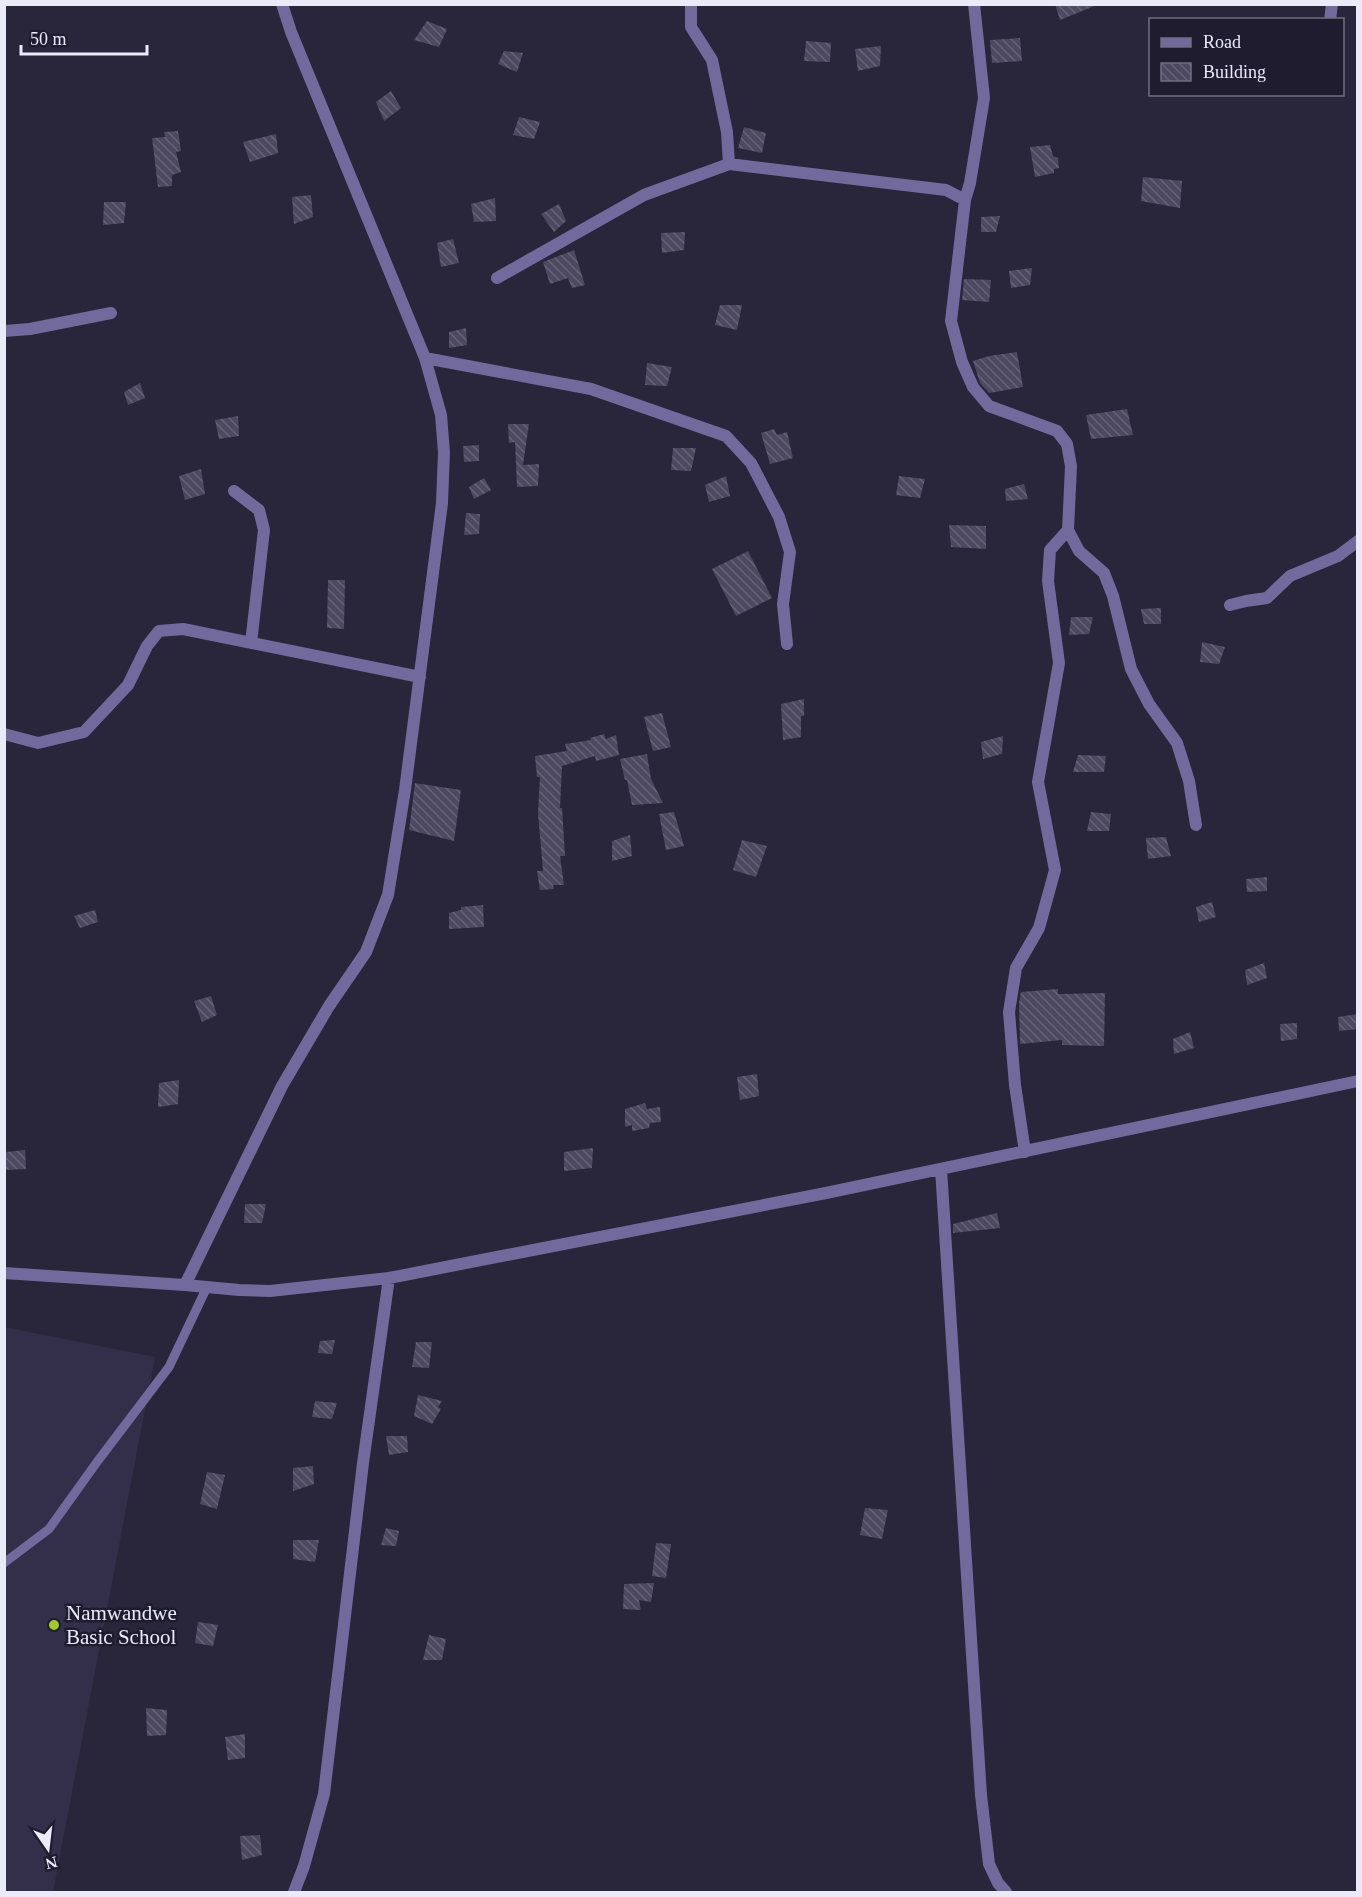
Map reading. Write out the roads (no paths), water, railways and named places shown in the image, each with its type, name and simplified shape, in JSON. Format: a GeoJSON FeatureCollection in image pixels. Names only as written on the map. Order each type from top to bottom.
{"type":"FeatureCollection","features":[{"type":"Feature","properties":{"kind":"street"},"geometry":{"type":"LineString","coordinates":[[185,1285],[282,1086],[329,1006],[366,952],[388,895],[420,677],[442,502],[444,452],[441,415],[425,358],[303,63],[282,4]]}},
{"type":"Feature","properties":{"kind":"street"},"geometry":{"type":"LineString","coordinates":[[691,4],[691,27],[712,60],[727,132],[729,164]]}},
{"type":"Feature","properties":{"kind":"street"},"geometry":{"type":"LineString","coordinates":[[974,4],[984,98],[970,183],[965,200],[951,321],[962,362],[973,387],[989,406],[1057,431],[1067,444],[1071,466],[1068,530],[1079,551],[1104,573],[1113,596],[1131,669],[1149,704],[1177,742],[1189,781],[1196,825]]}},
{"type":"Feature","properties":{"kind":"street"},"geometry":{"type":"LineString","coordinates":[[497,278],[644,195],[729,164],[946,190],[965,200]]}},
{"type":"Feature","properties":{"kind":"street"},"geometry":{"type":"LineString","coordinates":[[4,331],[30,329],[111,312]]}},
{"type":"Feature","properties":{"kind":"street"},"geometry":{"type":"LineString","coordinates":[[425,358],[591,389],[726,436],[751,463],[779,517],[790,552],[783,604],[787,644]]}},
{"type":"Feature","properties":{"kind":"street"},"geometry":{"type":"LineString","coordinates":[[234,491],[259,510],[264,530],[251,643]]}},
{"type":"Feature","properties":{"kind":"street"},"geometry":{"type":"LineString","coordinates":[[1025,1152],[1015,1084],[1009,1012],[1016,968],[1039,928],[1054,870],[1038,782],[1059,663],[1048,581],[1050,550],[1068,530]]}},
{"type":"Feature","properties":{"kind":"street"},"geometry":{"type":"LineString","coordinates":[[1230,605],[1267,598],[1290,576],[1338,556],[1358,541]]}},
{"type":"Feature","properties":{"kind":"street"},"geometry":{"type":"LineString","coordinates":[[4,734],[38,743],[84,732],[128,685],[147,646],[159,630],[183,629],[420,677]]}},
{"type":"Feature","properties":{"kind":"street"},"geometry":{"type":"LineString","coordinates":[[4,1273],[270,1291],[389,1278],[614,1236],[1358,1081]]}},
{"type":"Feature","properties":{"kind":"street"},"geometry":{"type":"LineString","coordinates":[[941,1169],[981,1795],[989,1864],[998,1883],[1006,1893]]}},
{"type":"Feature","properties":{"kind":"street"},"geometry":{"type":"LineString","coordinates":[[294,1893],[324,1794],[363,1463],[389,1278]]}},
{"type":"Feature","properties":{"kind":"lane"},"geometry":{"type":"LineString","coordinates":[[4,1563],[49,1529],[169,1367],[207,1287]]}},
{"type":"Feature","properties":{"kind":"place","name":"Namwandwe Basic School"},"geometry":{"type":"Point","coordinates":[54,1625]}}]}
